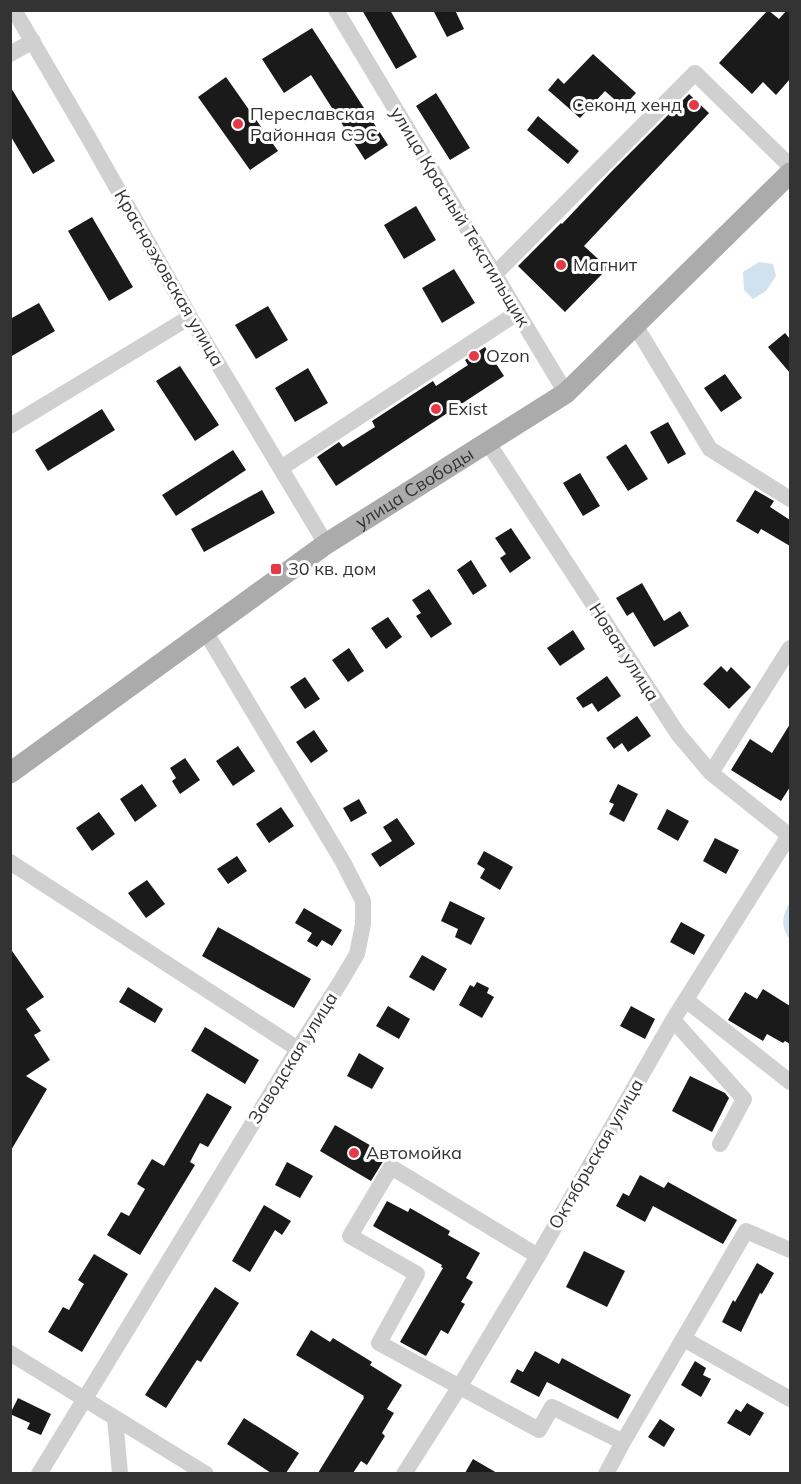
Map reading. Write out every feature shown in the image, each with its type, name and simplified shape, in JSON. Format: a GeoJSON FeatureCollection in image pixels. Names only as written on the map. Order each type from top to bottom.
{"type":"FeatureCollection","features":[{"type":"Feature","properties":{"kind":"main road","name":"улица Свободы"},"geometry":{"type":"LineString","coordinates":[[10,772],[326,544],[566,393],[790,173]]}},
{"type":"Feature","properties":{"kind":"street","name":"Красноэховская улица"},"geometry":{"type":"LineString","coordinates":[[14,10],[190,317],[326,544]]}},
{"type":"Feature","properties":{"kind":"street","name":"улица Красный Текстильщик"},"geometry":{"type":"LineString","coordinates":[[336,10],[566,393]]}},
{"type":"Feature","properties":{"kind":"street"},"geometry":{"type":"LineString","coordinates":[[10,54],[33,41]]}},
{"type":"Feature","properties":{"kind":"street"},"geometry":{"type":"LineString","coordinates":[[495,274],[695,73],[790,166]]}},
{"type":"Feature","properties":{"kind":"street"},"geometry":{"type":"LineString","coordinates":[[281,468],[518,313]]}},
{"type":"Feature","properties":{"kind":"street"},"geometry":{"type":"LineString","coordinates":[[10,426],[190,317]]}},
{"type":"Feature","properties":{"kind":"street"},"geometry":{"type":"LineString","coordinates":[[635,325],[710,449],[790,500]]}},
{"type":"Feature","properties":{"kind":"street","name":"Новая улица"},"geometry":{"type":"LineString","coordinates":[[488,443],[678,734],[711,773],[790,835]]}},
{"type":"Feature","properties":{"kind":"street","name":"Заводская улица"},"geometry":{"type":"LineString","coordinates":[[39,1473],[357,954],[363,924],[363,901],[343,862],[205,632]]}},
{"type":"Feature","properties":{"kind":"street"},"geometry":{"type":"LineString","coordinates":[[711,773],[790,648]]}},
{"type":"Feature","properties":{"kind":"street","name":"Октябрьская улица"},"geometry":{"type":"LineString","coordinates":[[404,1473],[460,1386],[538,1256],[686,1000],[790,835]]}},
{"type":"Feature","properties":{"kind":"street"},"geometry":{"type":"LineString","coordinates":[[10,862],[298,1049]]}},
{"type":"Feature","properties":{"kind":"street"},"geometry":{"type":"LineString","coordinates":[[686,1000],[790,1082]]}},
{"type":"Feature","properties":{"kind":"street"},"geometry":{"type":"LineString","coordinates":[[674,1020],[744,1099],[720,1144]]}},
{"type":"Feature","properties":{"kind":"street"},"geometry":{"type":"LineString","coordinates":[[538,1256],[391,1167],[350,1236],[417,1274],[379,1343],[539,1430],[552,1407],[623,1442]]}},
{"type":"Feature","properties":{"kind":"street"},"geometry":{"type":"LineString","coordinates":[[606,1473],[746,1231],[790,1250]]}},
{"type":"Feature","properties":{"kind":"street"},"geometry":{"type":"LineString","coordinates":[[684,1339],[790,1399]]}},
{"type":"Feature","properties":{"kind":"street"},"geometry":{"type":"LineString","coordinates":[[10,1353],[206,1473]]}},
{"type":"Feature","properties":{"kind":"street"},"geometry":{"type":"LineString","coordinates":[[115,1418],[120,1473]]}},
{"type":"Feature","properties":{"kind":"water"},"geometry":{"type":"Polygon","coordinates":[[[759,262],[773,264],[776,276],[766,291],[753,299],[744,290],[743,272],[759,262]]]}},
{"type":"Feature","properties":{"kind":"water"},"geometry":{"type":"Polygon","coordinates":[[[790,902],[790,940],[783,921],[790,902]]]}},
{"type":"Feature","properties":{"kind":"building"},"geometry":{"type":"Polygon","coordinates":[[[362,10],[390,10],[417,57],[396,69],[362,10]]]}},
{"type":"Feature","properties":{"kind":"building"},"geometry":{"type":"Polygon","coordinates":[[[433,10],[455,10],[464,29],[447,37],[433,10]]]}},
{"type":"Feature","properties":{"kind":"building"},"geometry":{"type":"Polygon","coordinates":[[[768,10],[779,19],[787,10],[790,10],[790,79],[776,95],[763,82],[752,94],[719,63],[768,10]]]}},
{"type":"Feature","properties":{"kind":"building"},"geometry":{"type":"Polygon","coordinates":[[[312,28],[388,145],[365,160],[311,75],[284,93],[262,59],[312,28]]]}},
{"type":"Feature","properties":{"kind":"building"},"geometry":{"type":"Polygon","coordinates":[[[593,54],[636,93],[623,107],[605,91],[580,118],[548,90],[558,78],[564,84],[593,54]]]}},
{"type":"Feature","properties":{"kind":"building","name":"Переславская Районная СЭС"},"geometry":{"type":"Polygon","coordinates":[[[226,77],[278,151],[250,170],[198,97],[226,77]]]}},
{"type":"Feature","properties":{"kind":"building"},"geometry":{"type":"Polygon","coordinates":[[[10,86],[55,161],[33,174],[10,135],[10,86]]]}},
{"type":"Feature","properties":{"kind":"building"},"geometry":{"type":"Polygon","coordinates":[[[436,93],[470,148],[450,160],[416,106],[436,93]]]}},
{"type":"Feature","properties":{"kind":"building"},"geometry":{"type":"Polygon","coordinates":[[[689,94],[709,113],[584,246],[608,268],[565,312],[518,266],[689,94]]]}},
{"type":"Feature","properties":{"kind":"building"},"geometry":{"type":"Polygon","coordinates":[[[538,116],[579,151],[568,164],[527,130],[538,116]]]}},
{"type":"Feature","properties":{"kind":"building"},"geometry":{"type":"Polygon","coordinates":[[[416,206],[436,240],[404,259],[384,225],[416,206]]]}},
{"type":"Feature","properties":{"kind":"building"},"geometry":{"type":"Polygon","coordinates":[[[92,217],[133,287],[109,301],[68,231],[92,217]]]}},
{"type":"Feature","properties":{"kind":"building"},"geometry":{"type":"Polygon","coordinates":[[[454,269],[475,303],[442,323],[422,288],[454,269]]]}},
{"type":"Feature","properties":{"kind":"building"},"geometry":{"type":"Polygon","coordinates":[[[39,303],[55,331],[10,357],[10,319],[39,303]]]}},
{"type":"Feature","properties":{"kind":"building"},"geometry":{"type":"Polygon","coordinates":[[[268,306],[288,340],[256,359],[235,325],[268,306]]]}},
{"type":"Feature","properties":{"kind":"building"},"geometry":{"type":"Polygon","coordinates":[[[785,333],[790,339],[790,373],[768,347],[785,333]]]}},
{"type":"Feature","properties":{"kind":"building"},"geometry":{"type":"Polygon","coordinates":[[[485,347],[504,376],[336,486],[317,457],[339,442],[343,447],[375,427],[372,421],[433,381],[436,386],[468,365],[465,360],[485,347]]]}},
{"type":"Feature","properties":{"kind":"building"},"geometry":{"type":"Polygon","coordinates":[[[180,366],[219,425],[195,441],[156,381],[180,366]]]}},
{"type":"Feature","properties":{"kind":"building"},"geometry":{"type":"Polygon","coordinates":[[[308,368],[328,403],[295,422],[275,388],[308,368]]]}},
{"type":"Feature","properties":{"kind":"building"},"geometry":{"type":"Polygon","coordinates":[[[725,374],[742,398],[721,412],[704,388],[725,374]]]}},
{"type":"Feature","properties":{"kind":"building"},"geometry":{"type":"Polygon","coordinates":[[[102,409],[115,430],[48,471],[35,450],[102,409]]]}},
{"type":"Feature","properties":{"kind":"building"},"geometry":{"type":"Polygon","coordinates":[[[668,422],[686,454],[668,464],[650,432],[668,422]]]}},
{"type":"Feature","properties":{"kind":"building"},"geometry":{"type":"Polygon","coordinates":[[[626,444],[648,479],[628,491],[606,457],[626,444]]]}},
{"type":"Feature","properties":{"kind":"building"},"geometry":{"type":"Polygon","coordinates":[[[233,450],[246,470],[176,516],[162,495],[233,450]]]}},
{"type":"Feature","properties":{"kind":"building"},"geometry":{"type":"Polygon","coordinates":[[[580,473],[600,506],[583,516],[563,483],[580,473]]]}},
{"type":"Feature","properties":{"kind":"building"},"geometry":{"type":"Polygon","coordinates":[[[262,490],[275,513],[204,552],[191,529],[262,490]]]}},
{"type":"Feature","properties":{"kind":"building"},"geometry":{"type":"Polygon","coordinates":[[[755,490],[774,501],[770,507],[790,520],[790,546],[761,529],[758,534],[736,521],[755,490]]]}},
{"type":"Feature","properties":{"kind":"building"},"geometry":{"type":"Polygon","coordinates":[[[511,528],[531,558],[510,573],[500,558],[506,554],[495,538],[511,528]]]}},
{"type":"Feature","properties":{"kind":"building"},"geometry":{"type":"Polygon","coordinates":[[[471,560],[487,586],[473,595],[457,570],[471,560]]]}},
{"type":"Feature","properties":{"kind":"building"},"geometry":{"type":"Polygon","coordinates":[[[642,583],[664,621],[680,611],[689,626],[654,647],[633,612],[627,616],[616,598],[642,583]]]}},
{"type":"Feature","properties":{"kind":"building"},"geometry":{"type":"Polygon","coordinates":[[[429,589],[452,624],[431,638],[416,616],[421,613],[412,600],[429,589]]]}},
{"type":"Feature","properties":{"kind":"building"},"geometry":{"type":"Polygon","coordinates":[[[388,617],[402,637],[386,649],[371,628],[388,617]]]}},
{"type":"Feature","properties":{"kind":"building"},"geometry":{"type":"Polygon","coordinates":[[[573,630],[585,649],[560,666],[547,648],[573,630]]]}},
{"type":"Feature","properties":{"kind":"building"},"geometry":{"type":"Polygon","coordinates":[[[349,648],[364,671],[348,682],[332,660],[349,648]]]}},
{"type":"Feature","properties":{"kind":"building"},"geometry":{"type":"Polygon","coordinates":[[[721,666],[727,672],[731,667],[751,687],[729,709],[703,684],[721,666]]]}},
{"type":"Feature","properties":{"kind":"building"},"geometry":{"type":"Polygon","coordinates":[[[607,676],[621,696],[598,712],[592,703],[583,708],[576,698],[607,676]]]}},
{"type":"Feature","properties":{"kind":"building"},"geometry":{"type":"Polygon","coordinates":[[[305,677],[320,699],[305,709],[290,687],[305,677]]]}},
{"type":"Feature","properties":{"kind":"building"},"geometry":{"type":"Polygon","coordinates":[[[637,716],[651,736],[628,752],[622,743],[614,749],[606,738],[637,716]]]}},
{"type":"Feature","properties":{"kind":"building"},"geometry":{"type":"Polygon","coordinates":[[[790,724],[790,787],[781,801],[731,770],[750,739],[772,753],[790,724]]]}},
{"type":"Feature","properties":{"kind":"building"},"geometry":{"type":"Polygon","coordinates":[[[314,730],[328,751],[311,763],[296,742],[314,730]]]}},
{"type":"Feature","properties":{"kind":"building"},"geometry":{"type":"Polygon","coordinates":[[[238,746],[255,771],[233,786],[216,761],[238,746]]]}},
{"type":"Feature","properties":{"kind":"building"},"geometry":{"type":"Polygon","coordinates":[[[185,758],[200,780],[180,794],[172,781],[176,778],[170,768],[185,758]]]}},
{"type":"Feature","properties":{"kind":"building"},"geometry":{"type":"Polygon","coordinates":[[[142,784],[157,806],[135,822],[120,799],[142,784]]]}},
{"type":"Feature","properties":{"kind":"building"},"geometry":{"type":"Polygon","coordinates":[[[618,784],[638,794],[624,822],[609,814],[614,804],[609,802],[618,784]]]}},
{"type":"Feature","properties":{"kind":"building"},"geometry":{"type":"Polygon","coordinates":[[[359,799],[367,813],[351,822],[343,808],[359,799]]]}},
{"type":"Feature","properties":{"kind":"building"},"geometry":{"type":"Polygon","coordinates":[[[281,807],[294,826],[269,843],[256,824],[281,807]]]}},
{"type":"Feature","properties":{"kind":"building"},"geometry":{"type":"Polygon","coordinates":[[[667,809],[689,821],[678,841],[657,829],[667,809]]]}},
{"type":"Feature","properties":{"kind":"building"},"geometry":{"type":"Polygon","coordinates":[[[99,812],[115,834],[92,851],[76,828],[99,812]]]}},
{"type":"Feature","properties":{"kind":"building"},"geometry":{"type":"Polygon","coordinates":[[[397,818],[415,844],[380,867],[371,854],[392,841],[383,827],[397,818]]]}},
{"type":"Feature","properties":{"kind":"building"},"geometry":{"type":"Polygon","coordinates":[[[715,838],[739,850],[726,874],[703,861],[715,838]]]}},
{"type":"Feature","properties":{"kind":"building"},"geometry":{"type":"Polygon","coordinates":[[[484,851],[513,867],[500,890],[480,878],[485,869],[477,864],[484,851]]]}},
{"type":"Feature","properties":{"kind":"building"},"geometry":{"type":"Polygon","coordinates":[[[237,856],[247,871],[228,884],[217,869],[237,856]]]}},
{"type":"Feature","properties":{"kind":"building"},"geometry":{"type":"Polygon","coordinates":[[[147,880],[165,904],[146,918],[128,893],[147,880]]]}},
{"type":"Feature","properties":{"kind":"building"},"geometry":{"type":"Polygon","coordinates":[[[450,901],[485,918],[471,945],[455,937],[458,929],[441,921],[450,901]]]}},
{"type":"Feature","properties":{"kind":"building"},"geometry":{"type":"Polygon","coordinates":[[[304,908],[342,930],[332,946],[322,940],[317,947],[307,941],[312,933],[295,923],[304,908]]]}},
{"type":"Feature","properties":{"kind":"building"},"geometry":{"type":"Polygon","coordinates":[[[681,922],[705,935],[694,955],[670,942],[681,922]]]}},
{"type":"Feature","properties":{"kind":"building"},"geometry":{"type":"Polygon","coordinates":[[[218,927],[311,979],[294,1008],[202,956],[218,927]]]}},
{"type":"Feature","properties":{"kind":"building"},"geometry":{"type":"Polygon","coordinates":[[[10,948],[44,997],[26,1009],[41,1031],[34,1035],[50,1060],[26,1076],[47,1089],[10,1152],[10,948]]]}},
{"type":"Feature","properties":{"kind":"building"},"geometry":{"type":"Polygon","coordinates":[[[422,955],[447,969],[434,991],[409,977],[422,955]]]}},
{"type":"Feature","properties":{"kind":"building"},"geometry":{"type":"Polygon","coordinates":[[[477,982],[489,988],[487,993],[494,997],[482,1018],[459,1005],[470,985],[474,987],[477,982]]]}},
{"type":"Feature","properties":{"kind":"building"},"geometry":{"type":"Polygon","coordinates":[[[128,987],[163,1009],[155,1023],[119,1002],[128,987]]]}},
{"type":"Feature","properties":{"kind":"building"},"geometry":{"type":"Polygon","coordinates":[[[763,989],[790,1006],[790,1044],[785,1041],[783,1043],[767,1034],[763,1041],[728,1020],[745,992],[757,999],[763,989]]]}},
{"type":"Feature","properties":{"kind":"building"},"geometry":{"type":"Polygon","coordinates":[[[388,1006],[410,1019],[399,1039],[376,1026],[388,1006]]]}},
{"type":"Feature","properties":{"kind":"building"},"geometry":{"type":"Polygon","coordinates":[[[631,1006],[655,1019],[645,1039],[620,1026],[631,1006]]]}},
{"type":"Feature","properties":{"kind":"building"},"geometry":{"type":"Polygon","coordinates":[[[205,1027],[259,1060],[245,1084],[191,1051],[205,1027]]]}},
{"type":"Feature","properties":{"kind":"building"},"geometry":{"type":"Polygon","coordinates":[[[359,1053],[384,1068],[372,1089],[347,1076],[359,1053]]]}},
{"type":"Feature","properties":{"kind":"building"},"geometry":{"type":"Polygon","coordinates":[[[690,1076],[725,1093],[729,1098],[712,1132],[672,1111],[690,1076]]]}},
{"type":"Feature","properties":{"kind":"building"},"geometry":{"type":"Polygon","coordinates":[[[207,1093],[232,1107],[208,1147],[200,1143],[190,1162],[195,1165],[140,1255],[107,1235],[121,1212],[129,1216],[145,1189],[137,1184],[152,1159],[164,1166],[207,1093]]]}},
{"type":"Feature","properties":{"kind":"building","name":"Автомойка"},"geometry":{"type":"Polygon","coordinates":[[[335,1125],[387,1155],[371,1181],[320,1151],[335,1125]]]}},
{"type":"Feature","properties":{"kind":"building"},"geometry":{"type":"Polygon","coordinates":[[[287,1162],[313,1176],[300,1198],[275,1185],[287,1162]]]}},
{"type":"Feature","properties":{"kind":"building"},"geometry":{"type":"Polygon","coordinates":[[[640,1175],[664,1188],[668,1182],[737,1220],[723,1244],[653,1206],[645,1222],[616,1206],[623,1193],[629,1196],[640,1175]]]}},
{"type":"Feature","properties":{"kind":"building"},"geometry":{"type":"Polygon","coordinates":[[[387,1201],[408,1212],[410,1208],[450,1231],[448,1235],[480,1253],[466,1278],[473,1282],[461,1302],[465,1304],[448,1334],[441,1330],[426,1356],[400,1342],[443,1268],[442,1265],[373,1226],[387,1201]]]}},
{"type":"Feature","properties":{"kind":"building"},"geometry":{"type":"Polygon","coordinates":[[[264,1205],[291,1221],[282,1235],[275,1230],[250,1272],[232,1261],[264,1205]]]}},
{"type":"Feature","properties":{"kind":"building"},"geometry":{"type":"Polygon","coordinates":[[[584,1251],[625,1271],[607,1307],[566,1287],[584,1251]]]}},
{"type":"Feature","properties":{"kind":"building"},"geometry":{"type":"Polygon","coordinates":[[[94,1254],[128,1274],[82,1352],[48,1332],[63,1307],[69,1310],[84,1284],[78,1280],[94,1254]]]}},
{"type":"Feature","properties":{"kind":"building"},"geometry":{"type":"Polygon","coordinates":[[[757,1263],[774,1273],[762,1294],[760,1293],[741,1332],[722,1322],[757,1263]]]}},
{"type":"Feature","properties":{"kind":"building"},"geometry":{"type":"Polygon","coordinates":[[[215,1287],[239,1303],[201,1362],[197,1360],[166,1408],[145,1395],[215,1287]]]}},
{"type":"Feature","properties":{"kind":"building"},"geometry":{"type":"Polygon","coordinates":[[[311,1330],[330,1342],[333,1338],[372,1362],[370,1365],[402,1385],[387,1409],[394,1413],[382,1433],[385,1436],[367,1465],[361,1461],[353,1473],[318,1473],[364,1396],[296,1355],[311,1330]]]}},
{"type":"Feature","properties":{"kind":"building"},"geometry":{"type":"Polygon","coordinates":[[[535,1351],[559,1364],[562,1358],[631,1395],[618,1419],[547,1382],[539,1397],[510,1382],[517,1369],[523,1372],[535,1351]]]}},
{"type":"Feature","properties":{"kind":"building"},"geometry":{"type":"Polygon","coordinates":[[[695,1361],[706,1368],[703,1375],[711,1379],[701,1397],[681,1385],[695,1361]]]}},
{"type":"Feature","properties":{"kind":"building"},"geometry":{"type":"Polygon","coordinates":[[[18,1398],[51,1414],[41,1435],[27,1429],[30,1423],[10,1414],[18,1398]]]}},
{"type":"Feature","properties":{"kind":"building"},"geometry":{"type":"Polygon","coordinates":[[[747,1403],[764,1413],[750,1436],[727,1423],[736,1409],[741,1412],[747,1403]]]}},
{"type":"Feature","properties":{"kind":"building"},"geometry":{"type":"Polygon","coordinates":[[[244,1418],[299,1453],[286,1473],[271,1473],[227,1444],[244,1418]]]}},
{"type":"Feature","properties":{"kind":"building"},"geometry":{"type":"Polygon","coordinates":[[[660,1419],[675,1429],[664,1447],[648,1437],[660,1419]]]}},
{"type":"Feature","properties":{"kind":"building"},"geometry":{"type":"Polygon","coordinates":[[[473,1459],[497,1473],[465,1473],[473,1459]]]}},
{"type":"Feature","properties":{"kind":"place","name":"Секонд хенд"},"geometry":{"type":"Point","coordinates":[694,105]}},
{"type":"Feature","properties":{"kind":"place","name":"Переславская Районная СЭС"},"geometry":{"type":"Point","coordinates":[238,124]}},
{"type":"Feature","properties":{"kind":"place","name":"Магнит"},"geometry":{"type":"Point","coordinates":[561,265]}},
{"type":"Feature","properties":{"kind":"place","name":"Ozon"},"geometry":{"type":"Point","coordinates":[474,356]}},
{"type":"Feature","properties":{"kind":"place","name":"Exist"},"geometry":{"type":"Point","coordinates":[436,409]}},
{"type":"Feature","properties":{"kind":"place","name":"30 кв. дом"},"geometry":{"type":"Point","coordinates":[276,569]}},
{"type":"Feature","properties":{"kind":"place","name":"Автомойка"},"geometry":{"type":"Point","coordinates":[354,1153]}}]}
